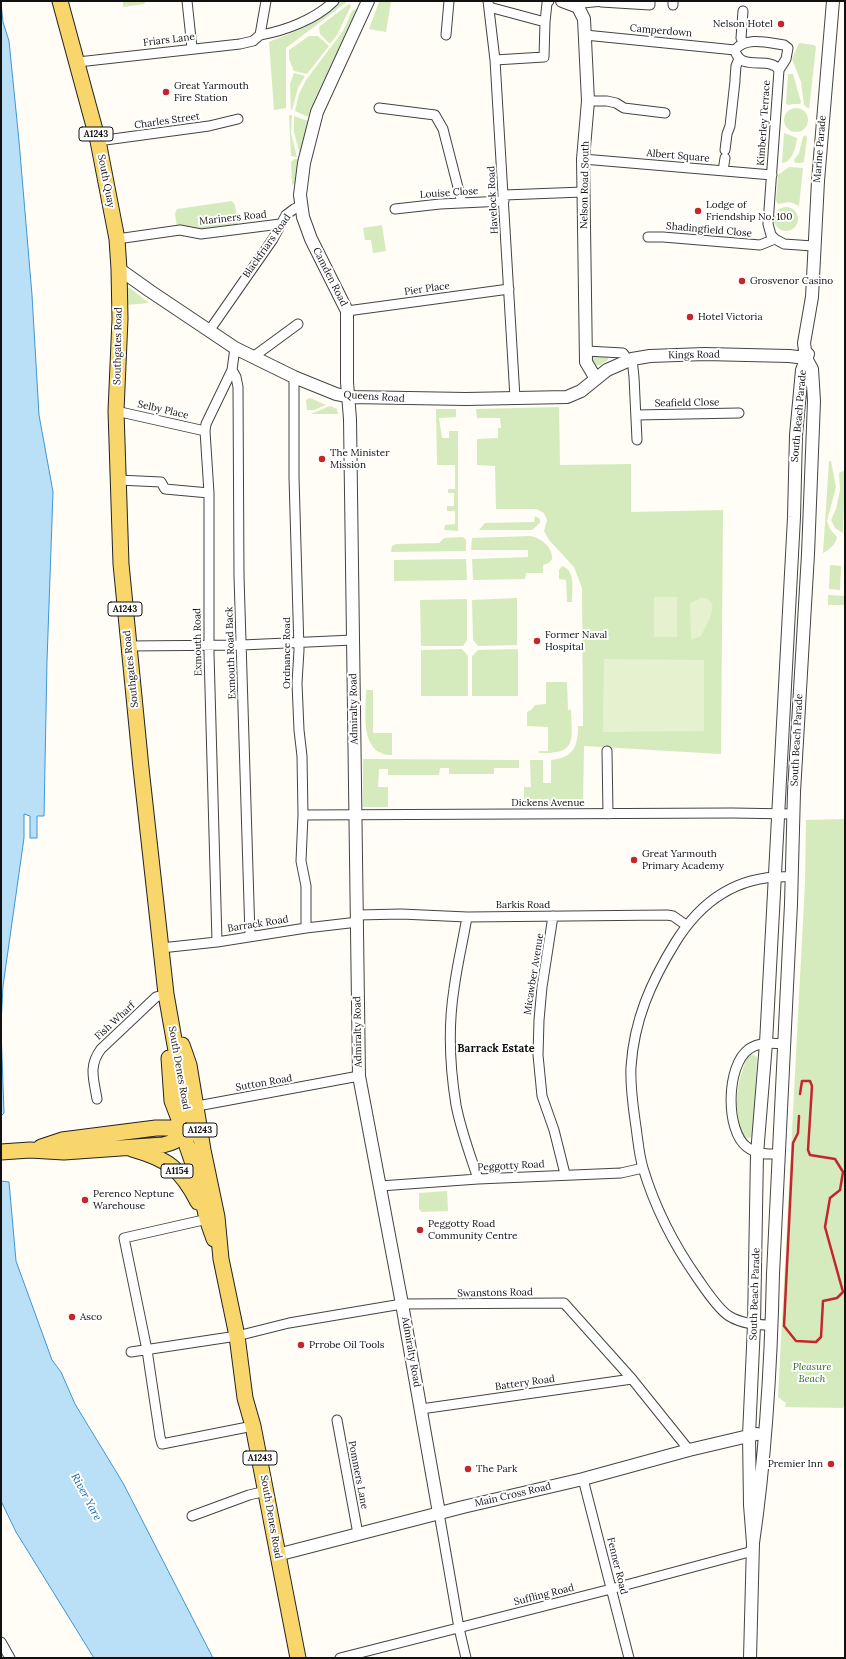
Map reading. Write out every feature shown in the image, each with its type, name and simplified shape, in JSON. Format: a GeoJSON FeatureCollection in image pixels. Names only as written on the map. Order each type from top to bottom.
{"type":"FeatureCollection","features":[{"type":"Feature","properties":{"kind":"main road","name":"South Quay"},"geometry":{"type":"LineString","coordinates":[[60,1],[78,62],[98,141],[117,239],[119,269]]}},
{"type":"Feature","properties":{"kind":"main road","name":"Southgates Road"},"geometry":{"type":"LineString","coordinates":[[119,269],[120,319],[116,411],[121,564],[128,646],[161,948]]}},
{"type":"Feature","properties":{"kind":"main road","name":"South Denes Road"},"geometry":{"type":"LineString","coordinates":[[161,948],[167,999],[169,1081],[181,1109],[203,1150],[212,1218],[237,1336],[245,1398],[253,1426],[298,1658]]}},
{"type":"Feature","properties":{"kind":"main road","name":"South Denes Road"},"geometry":{"type":"LineString","coordinates":[[167,999],[189,1065],[181,1109],[184,1132],[187,1146],[212,1218]]}},
{"type":"Feature","properties":{"kind":"main road","name":"A1154"},"geometry":{"type":"LineString","coordinates":[[156,1128],[167,1124],[181,1109]]}},
{"type":"Feature","properties":{"kind":"main road","name":"A1154"},"geometry":{"type":"LineString","coordinates":[[5,1152],[30,1150],[64,1152],[163,1144],[174,1142],[179,1139],[184,1132],[174,1128],[156,1128],[62,1140],[30,1150]]}},
{"type":"Feature","properties":{"kind":"main road","name":"South Denes Road"},"geometry":{"type":"LineString","coordinates":[[184,1132],[197,1139],[203,1150]]}},
{"type":"Feature","properties":{"kind":"main road","name":"A1154"},"geometry":{"type":"LineString","coordinates":[[126,1147],[142,1152],[170,1165],[184,1178],[212,1218]]}},
{"type":"Feature","properties":{"kind":"street"},"geometry":{"type":"LineString","coordinates":[[187,1],[192,48]]}},
{"type":"Feature","properties":{"kind":"street"},"geometry":{"type":"LineString","coordinates":[[261,31],[266,1]]}},
{"type":"Feature","properties":{"kind":"street","name":"Friars Lane"},"geometry":{"type":"LineString","coordinates":[[78,62],[192,48],[240,44],[253,41],[261,31],[278,31],[309,18],[325,9],[334,1]]}},
{"type":"Feature","properties":{"kind":"street","name":"Blackfriars Road"},"geometry":{"type":"LineString","coordinates":[[209,331],[273,239],[286,215],[294,208],[301,206],[301,177],[317,112],[368,1]]}},
{"type":"Feature","properties":{"kind":"street"},"geometry":{"type":"LineString","coordinates":[[446,35],[449,1]]}},
{"type":"Feature","properties":{"kind":"street"},"geometry":{"type":"LineString","coordinates":[[568,2],[602,2],[650,5],[650,1]]}},
{"type":"Feature","properties":{"kind":"street","name":"Marine Parade"},"geometry":{"type":"LineString","coordinates":[[806,358],[804,343],[812,297],[814,246],[833,1]]}},
{"type":"Feature","properties":{"kind":"street"},"geometry":{"type":"LineString","coordinates":[[495,60],[544,57],[545,2]]}},
{"type":"Feature","properties":{"kind":"street","name":"Nelson Road South"},"geometry":{"type":"LineString","coordinates":[[568,2],[578,7],[584,19],[586,35],[588,100],[583,192],[586,362],[596,379]]}},
{"type":"Feature","properties":{"kind":"street"},"geometry":{"type":"LineString","coordinates":[[489,4],[545,22]]}},
{"type":"Feature","properties":{"kind":"street","name":"Havelock Road"},"geometry":{"type":"LineString","coordinates":[[489,4],[495,60],[515,398]]}},
{"type":"Feature","properties":{"kind":"street"},"geometry":{"type":"LineString","coordinates":[[743,43],[741,38],[744,6]]}},
{"type":"Feature","properties":{"kind":"street","name":"Camperdown"},"geometry":{"type":"LineString","coordinates":[[586,35],[735,50]]}},
{"type":"Feature","properties":{"kind":"street"},"geometry":{"type":"LineString","coordinates":[[723,171],[727,134],[730,126],[736,66],[739,59],[735,50],[743,43],[748,41],[787,46],[786,59],[778,70]]}},
{"type":"Feature","properties":{"kind":"street","name":"Kimberley Terrace"},"geometry":{"type":"LineString","coordinates":[[739,59],[744,62],[774,65],[778,70],[768,224],[771,235],[775,240]]}},
{"type":"Feature","properties":{"kind":"street"},"geometry":{"type":"LineString","coordinates":[[588,100],[607,101],[616,103],[624,108],[665,113]]}},
{"type":"Feature","properties":{"kind":"street"},"geometry":{"type":"LineString","coordinates":[[379,108],[435,115],[443,129],[462,203]]}},
{"type":"Feature","properties":{"kind":"street","name":"Charles Street"},"geometry":{"type":"LineString","coordinates":[[98,141],[209,126],[238,119]]}},
{"type":"Feature","properties":{"kind":"street","name":"Albert Square"},"geometry":{"type":"LineString","coordinates":[[584,159],[772,175]]}},
{"type":"Feature","properties":{"kind":"street","name":"Louise Close"},"geometry":{"type":"LineString","coordinates":[[395,209],[583,192]]}},
{"type":"Feature","properties":{"kind":"street","name":"Camden Road"},"geometry":{"type":"LineString","coordinates":[[301,206],[310,240],[347,311],[347,382],[350,397]]}},
{"type":"Feature","properties":{"kind":"street","name":"Mariners Road"},"geometry":{"type":"LineString","coordinates":[[117,239],[180,230],[201,234],[280,224]]}},
{"type":"Feature","properties":{"kind":"street","name":"Shadingfield Close"},"geometry":{"type":"LineString","coordinates":[[648,237],[663,237],[760,246],[775,240]]}},
{"type":"Feature","properties":{"kind":"street"},"geometry":{"type":"LineString","coordinates":[[775,240],[784,244],[814,246]]}},
{"type":"Feature","properties":{"kind":"street","name":"Queens Road"},"geometry":{"type":"LineString","coordinates":[[119,269],[235,348],[294,377],[336,394],[350,397],[408,399],[570,396],[581,391],[607,370],[630,359]]}},
{"type":"Feature","properties":{"kind":"street","name":"Pier Place"},"geometry":{"type":"LineString","coordinates":[[347,311],[509,289]]}},
{"type":"Feature","properties":{"kind":"street"},"geometry":{"type":"LineString","coordinates":[[253,357],[298,324]]}},
{"type":"Feature","properties":{"kind":"street","name":"Exmouth Road"},"geometry":{"type":"LineString","coordinates":[[217,942],[208,645],[209,493],[205,431],[206,424],[232,370],[235,348]]}},
{"type":"Feature","properties":{"kind":"street"},"geometry":{"type":"LineString","coordinates":[[586,351],[623,353],[630,359],[637,440]]}},
{"type":"Feature","properties":{"kind":"street","name":"Kings Road"},"geometry":{"type":"LineString","coordinates":[[630,359],[650,356],[705,354],[789,356],[806,358]]}},
{"type":"Feature","properties":{"kind":"street","name":"South Beach Parade"},"geometry":{"type":"LineString","coordinates":[[750,1658],[753,1547],[750,1505],[749,1435],[754,1325],[757,1154],[766,1043],[794,517],[796,434],[802,370],[806,358]]}},
{"type":"Feature","properties":{"kind":"street","name":"South Beach Parade"},"geometry":{"type":"LineString","coordinates":[[753,1547],[759,1505],[766,1432],[772,1325],[792,877],[793,814],[808,554],[814,401],[812,369],[806,358]]}},
{"type":"Feature","properties":{"kind":"street","name":"Exmouth Road Back"},"geometry":{"type":"LineString","coordinates":[[232,370],[236,377],[238,387],[239,576],[250,936]]}},
{"type":"Feature","properties":{"kind":"street","name":"Ordnance Road"},"geometry":{"type":"LineString","coordinates":[[294,377],[294,477],[299,641],[297,683],[299,730],[302,756],[303,815],[301,861],[306,886],[306,928]]}},
{"type":"Feature","properties":{"kind":"street","name":"Admiralty Road"},"geometry":{"type":"LineString","coordinates":[[350,397],[359,1076],[466,1658]]}},
{"type":"Feature","properties":{"kind":"street","name":"Selby Place"},"geometry":{"type":"LineString","coordinates":[[116,411],[205,431]]}},
{"type":"Feature","properties":{"kind":"street","name":"Seafield Close"},"geometry":{"type":"LineString","coordinates":[[636,415],[738,413]]}},
{"type":"Feature","properties":{"kind":"street"},"geometry":{"type":"LineString","coordinates":[[118,480],[161,482],[165,489],[209,493]]}},
{"type":"Feature","properties":{"kind":"street"},"geometry":{"type":"LineString","coordinates":[[128,646],[242,645],[299,641],[353,640]]}},
{"type":"Feature","properties":{"kind":"street"},"geometry":{"type":"LineString","coordinates":[[608,751],[608,814]]}},
{"type":"Feature","properties":{"kind":"street","name":"Dickens Avenue"},"geometry":{"type":"LineString","coordinates":[[303,815],[793,814]]}},
{"type":"Feature","properties":{"kind":"street"},"geometry":{"type":"LineString","coordinates":[[772,1325],[754,1325],[745,1323],[727,1315],[702,1285],[684,1259],[657,1206],[642,1168],[631,1093],[634,1041],[640,1014],[662,964],[686,925],[718,895],[733,887],[745,882],[775,876],[792,877]]}},
{"type":"Feature","properties":{"kind":"street","name":"Barkis Road"},"geometry":{"type":"LineString","coordinates":[[358,919],[401,914],[467,917],[668,915],[673,916],[686,925]]}},
{"type":"Feature","properties":{"kind":"street","name":"Micawber Avenue"},"geometry":{"type":"LineString","coordinates":[[553,916],[538,1020],[538,1055],[542,1096],[554,1130],[565,1174]]}},
{"type":"Feature","properties":{"kind":"street"},"geometry":{"type":"LineString","coordinates":[[467,917],[454,990],[451,1033],[452,1070],[456,1106],[464,1137],[478,1178]]}},
{"type":"Feature","properties":{"kind":"street","name":"Barrack Road"},"geometry":{"type":"LineString","coordinates":[[161,948],[217,942],[358,919]]}},
{"type":"Feature","properties":{"kind":"street","name":"Fish Wharf"},"geometry":{"type":"LineString","coordinates":[[97,1098],[93,1075],[93,1064],[96,1056],[101,1049],[156,997],[167,999]]}},
{"type":"Feature","properties":{"kind":"street"},"geometry":{"type":"LineString","coordinates":[[779,1154],[757,1154],[740,1141],[735,1130],[732,1107],[732,1087],[742,1056],[747,1050],[766,1043],[784,1044]]}},
{"type":"Feature","properties":{"kind":"street","name":"Sutton Road"},"geometry":{"type":"LineString","coordinates":[[181,1109],[359,1076]]}},
{"type":"Feature","properties":{"kind":"street","name":"Peggotty Road"},"geometry":{"type":"LineString","coordinates":[[380,1186],[478,1178],[621,1173],[642,1168]]}},
{"type":"Feature","properties":{"kind":"street"},"geometry":{"type":"LineString","coordinates":[[212,1218],[124,1238],[147,1350],[162,1444],[253,1426]]}},
{"type":"Feature","properties":{"kind":"street","name":"Swanstons Road"},"geometry":{"type":"LineString","coordinates":[[131,1352],[237,1336],[289,1323],[402,1304],[564,1304],[632,1379],[689,1450]]}},
{"type":"Feature","properties":{"kind":"street","name":"Battery Road"},"geometry":{"type":"LineString","coordinates":[[421,1409],[632,1379]]}},
{"type":"Feature","properties":{"kind":"street","name":"Pommers Lane"},"geometry":{"type":"LineString","coordinates":[[337,1420],[358,1534]]}},
{"type":"Feature","properties":{"kind":"street"},"geometry":{"type":"LineString","coordinates":[[749,1435],[766,1432]]}},
{"type":"Feature","properties":{"kind":"street","name":"Main Cross Road"},"geometry":{"type":"LineString","coordinates":[[277,1555],[439,1513],[583,1479],[749,1435]]}},
{"type":"Feature","properties":{"kind":"street","name":"Fenner Road"},"geometry":{"type":"LineString","coordinates":[[583,1479],[628,1658]]}},
{"type":"Feature","properties":{"kind":"street"},"geometry":{"type":"LineString","coordinates":[[192,1516],[249,1495],[266,1491]]}},
{"type":"Feature","properties":{"kind":"street","name":"Suffling Road"},"geometry":{"type":"LineString","coordinates":[[340,1658],[611,1589],[753,1547]]}},
{"type":"Feature","properties":{"kind":"street"},"geometry":{"type":"LineString","coordinates":[[1,1642],[10,1658]]}},
{"type":"Feature","properties":{"kind":"green space"},"geometry":{"type":"Polygon","coordinates":[[[123,1],[146,1],[144,4],[123,7],[123,1]]]}},
{"type":"Feature","properties":{"kind":"green space"},"geometry":{"type":"Polygon","coordinates":[[[340,1],[348,1],[286,48],[286,108],[274,110],[269,42],[316,21],[340,1]]]}},
{"type":"Feature","properties":{"kind":"green space"},"geometry":{"type":"Polygon","coordinates":[[[379,2],[391,2],[386,32],[369,29],[379,2]]]}},
{"type":"Feature","properties":{"kind":"green space"},"geometry":{"type":"Polygon","coordinates":[[[349,4],[351,5],[350,8],[337,35],[330,44],[320,34],[319,27],[349,4]]]}},
{"type":"Feature","properties":{"kind":"green space"},"geometry":{"type":"Polygon","coordinates":[[[360,7],[319,90],[308,117],[295,111],[299,94],[306,80],[343,31],[352,11],[360,7]]]}},
{"type":"Feature","properties":{"kind":"green space"},"geometry":{"type":"Polygon","coordinates":[[[309,36],[318,36],[329,46],[307,74],[294,71],[289,59],[289,50],[309,36]]]}},
{"type":"Feature","properties":{"kind":"green space"},"geometry":{"type":"Polygon","coordinates":[[[799,43],[814,45],[816,47],[809,109],[804,105],[801,82],[792,59],[799,43]]]}},
{"type":"Feature","properties":{"kind":"green space"},"geometry":{"type":"Polygon","coordinates":[[[294,73],[305,76],[298,88],[291,110],[290,84],[294,73]]]}},
{"type":"Feature","properties":{"kind":"green space"},"geometry":{"type":"Polygon","coordinates":[[[788,74],[793,74],[801,102],[800,104],[786,104],[788,74]]]}},
{"type":"Feature","properties":{"kind":"green space"},"geometry":{"type":"Polygon","coordinates":[[[796,108],[801,109],[807,115],[807,125],[801,131],[796,132],[791,131],[785,125],[784,120],[785,115],[791,109],[796,108]]]}},
{"type":"Feature","properties":{"kind":"green space"},"geometry":{"type":"Polygon","coordinates":[[[289,115],[292,115],[291,133],[297,157],[291,156],[289,115]]]}},
{"type":"Feature","properties":{"kind":"green space"},"geometry":{"type":"Polygon","coordinates":[[[294,116],[308,121],[300,155],[294,132],[294,116]]]}},
{"type":"Feature","properties":{"kind":"green space"},"geometry":{"type":"Polygon","coordinates":[[[784,133],[797,138],[791,157],[782,163],[784,133]]]}},
{"type":"Feature","properties":{"kind":"green space"},"geometry":{"type":"Polygon","coordinates":[[[806,135],[804,162],[795,163],[794,160],[799,153],[803,137],[806,135]]]}},
{"type":"Feature","properties":{"kind":"green space"},"geometry":{"type":"Polygon","coordinates":[[[294,159],[298,159],[299,161],[295,183],[292,185],[291,162],[294,159]]]}},
{"type":"Feature","properties":{"kind":"green space"},"geometry":{"type":"Polygon","coordinates":[[[789,167],[803,168],[799,206],[790,202],[778,204],[776,201],[778,175],[789,167]]]}},
{"type":"Feature","properties":{"kind":"green space"},"geometry":{"type":"Polygon","coordinates":[[[232,201],[235,205],[238,227],[200,231],[177,227],[175,214],[177,209],[232,201]]]}},
{"type":"Feature","properties":{"kind":"green space"},"geometry":{"type":"Polygon","coordinates":[[[786,207],[795,210],[798,219],[795,228],[786,231],[777,228],[774,219],[777,210],[786,207]]]}},
{"type":"Feature","properties":{"kind":"green space"},"geometry":{"type":"Polygon","coordinates":[[[382,225],[386,251],[373,253],[371,240],[365,240],[363,228],[382,225]]]}},
{"type":"Feature","properties":{"kind":"green space"},"geometry":{"type":"Polygon","coordinates":[[[127,287],[130,288],[149,303],[127,305],[127,287]]]}},
{"type":"Feature","properties":{"kind":"green space"},"geometry":{"type":"Polygon","coordinates":[[[594,356],[608,357],[608,360],[600,365],[594,366],[591,360],[594,356]]]}},
{"type":"Feature","properties":{"kind":"green space"},"geometry":{"type":"Polygon","coordinates":[[[310,398],[326,405],[314,410],[307,410],[306,400],[310,398]]]}},
{"type":"Feature","properties":{"kind":"green space"},"geometry":{"type":"Polygon","coordinates":[[[330,406],[337,409],[338,414],[311,414],[330,406]]]}},
{"type":"Feature","properties":{"kind":"green space"},"geometry":{"type":"Polygon","coordinates":[[[559,407],[560,465],[631,464],[631,512],[723,510],[721,754],[584,746],[583,805],[524,805],[524,787],[531,787],[530,760],[543,760],[543,783],[551,783],[551,760],[564,757],[573,750],[577,740],[578,726],[583,726],[582,588],[574,567],[549,540],[544,531],[547,520],[544,513],[536,509],[496,509],[495,466],[477,465],[477,439],[498,438],[498,428],[501,428],[500,418],[477,418],[476,409],[559,407]]]}},
{"type":"Feature","properties":{"kind":"green space"},"geometry":{"type":"Polygon","coordinates":[[[436,409],[456,409],[456,417],[439,418],[442,438],[449,438],[449,431],[458,431],[458,531],[444,530],[445,525],[455,524],[455,511],[447,511],[447,506],[454,506],[454,493],[448,493],[448,489],[455,489],[455,465],[437,465],[436,409]]]}},
{"type":"Feature","properties":{"kind":"green space"},"geometry":{"type":"Polygon","coordinates":[[[829,461],[831,461],[836,487],[827,521],[830,529],[837,537],[836,542],[823,553],[829,461]]]}},
{"type":"Feature","properties":{"kind":"green space"},"geometry":{"type":"Polygon","coordinates":[[[843,471],[845,472],[843,533],[835,528],[831,520],[836,509],[840,490],[839,473],[843,471]]]}},
{"type":"Feature","properties":{"kind":"green space"},"geometry":{"type":"Polygon","coordinates":[[[535,516],[540,519],[540,523],[532,530],[479,530],[485,523],[534,522],[535,516]]]}},
{"type":"Feature","properties":{"kind":"green space"},"geometry":{"type":"Polygon","coordinates":[[[530,536],[542,541],[551,551],[552,559],[549,563],[543,565],[543,573],[526,573],[525,579],[473,580],[472,559],[528,557],[528,550],[471,550],[472,538],[530,536]]]}},
{"type":"Feature","properties":{"kind":"green space"},"geometry":{"type":"Polygon","coordinates":[[[463,537],[466,540],[466,551],[391,552],[392,546],[396,544],[439,543],[444,538],[463,537]]]}},
{"type":"Feature","properties":{"kind":"green space"},"geometry":{"type":"Polygon","coordinates":[[[466,559],[467,580],[394,581],[394,560],[466,559]]]}},
{"type":"Feature","properties":{"kind":"green space"},"geometry":{"type":"Polygon","coordinates":[[[830,565],[841,566],[840,590],[829,589],[830,565]]]}},
{"type":"Feature","properties":{"kind":"green space"},"geometry":{"type":"Polygon","coordinates":[[[562,566],[566,568],[571,576],[573,587],[572,602],[567,602],[566,580],[559,579],[559,570],[562,566]]]}},
{"type":"Feature","properties":{"kind":"green space"},"geometry":{"type":"Polygon","coordinates":[[[828,595],[845,596],[845,605],[828,605],[828,595]]]}},
{"type":"Feature","properties":{"kind":"green space"},"geometry":{"type":"Polygon","coordinates":[[[654,597],[677,597],[677,637],[654,637],[654,597]]]}},
{"type":"Feature","properties":{"kind":"green space"},"geometry":{"type":"Polygon","coordinates":[[[517,598],[517,645],[478,646],[473,640],[472,600],[517,598]]]}},
{"type":"Feature","properties":{"kind":"green space"},"geometry":{"type":"Polygon","coordinates":[[[701,598],[708,599],[711,602],[712,613],[701,636],[691,640],[690,603],[701,598]]]}},
{"type":"Feature","properties":{"kind":"green space"},"geometry":{"type":"Polygon","coordinates":[[[467,599],[467,640],[463,646],[421,646],[420,600],[467,599]]]}},
{"type":"Feature","properties":{"kind":"green space"},"geometry":{"type":"Polygon","coordinates":[[[462,649],[468,656],[468,696],[421,696],[421,650],[462,649]]]}},
{"type":"Feature","properties":{"kind":"green space"},"geometry":{"type":"Polygon","coordinates":[[[518,649],[518,696],[472,696],[472,656],[478,650],[518,649]]]}},
{"type":"Feature","properties":{"kind":"green space"},"geometry":{"type":"Polygon","coordinates":[[[604,659],[704,660],[704,731],[603,732],[604,659]]]}},
{"type":"Feature","properties":{"kind":"green space"},"geometry":{"type":"Polygon","coordinates":[[[546,682],[567,682],[568,710],[571,710],[572,730],[570,744],[566,748],[551,753],[539,753],[539,751],[548,751],[548,727],[527,726],[527,712],[535,705],[546,704],[546,682]]]}},
{"type":"Feature","properties":{"kind":"green space"},"geometry":{"type":"Polygon","coordinates":[[[366,690],[373,690],[373,733],[392,733],[392,755],[381,753],[374,748],[369,740],[366,720],[366,690]]]}},
{"type":"Feature","properties":{"kind":"green space"},"geometry":{"type":"Polygon","coordinates":[[[363,759],[519,760],[519,768],[494,768],[494,774],[449,774],[449,768],[440,768],[439,775],[388,775],[388,769],[379,769],[378,787],[388,787],[388,807],[363,807],[363,759]]]}},
{"type":"Feature","properties":{"kind":"green space","name":"Pleasure Beach"},"geometry":{"type":"Polygon","coordinates":[[[845,819],[845,1403],[843,1408],[785,1407],[786,1403],[778,1397],[805,883],[806,820],[845,819]]]}},
{"type":"Feature","properties":{"kind":"green space"},"geometry":{"type":"Polygon","coordinates":[[[752,1054],[757,1057],[754,1134],[750,1138],[744,1137],[738,1120],[737,1095],[740,1078],[746,1060],[752,1054]]]}},
{"type":"Feature","properties":{"kind":"green space"},"geometry":{"type":"Polygon","coordinates":[[[447,1191],[448,1211],[422,1212],[419,1209],[419,1193],[447,1191]]]}},
{"type":"Feature","properties":{"kind":"water"},"geometry":{"type":"Polygon","coordinates":[[[1,3],[3,22],[9,41],[19,141],[32,295],[39,415],[53,492],[47,661],[44,816],[37,816],[37,838],[30,838],[30,816],[24,814],[24,838],[3,986],[1,1025],[1,3]]]}},
{"type":"Feature","properties":{"kind":"water"},"geometry":{"type":"Polygon","coordinates":[[[1,1028],[4,1113],[1,1116],[1,1028]]]}},
{"type":"Feature","properties":{"kind":"water","name":"River Yare"},"geometry":{"type":"Polygon","coordinates":[[[1,1181],[9,1182],[16,1261],[52,1360],[61,1372],[75,1404],[123,1483],[213,1658],[94,1658],[16,1532],[1,1501],[1,1181]]]}},
{"type":"Feature","properties":{"kind":"railway"},"geometry":{"type":"LineString","coordinates":[[799,1116],[798,1133],[793,1143],[784,1326],[796,1341],[816,1342],[821,1337],[823,1301],[837,1298],[843,1292],[825,1227],[830,1198],[840,1190],[843,1172],[835,1159],[810,1155],[808,1150],[812,1086],[810,1081],[802,1081],[800,1094]]}},
{"type":"Feature","properties":{"kind":"place","name":"Nelson Hotel"},"geometry":{"type":"Point","coordinates":[781,24]}},
{"type":"Feature","properties":{"kind":"place","name":"Great Yarmouth Fire Station"},"geometry":{"type":"Point","coordinates":[166,92]}},
{"type":"Feature","properties":{"kind":"place","name":"Lodge of Friendship No. 100"},"geometry":{"type":"Point","coordinates":[698,211]}},
{"type":"Feature","properties":{"kind":"place","name":"Grosvenor Casino"},"geometry":{"type":"Point","coordinates":[742,281]}},
{"type":"Feature","properties":{"kind":"place","name":"Hotel Victoria"},"geometry":{"type":"Point","coordinates":[690,317]}},
{"type":"Feature","properties":{"kind":"place","name":"The Minister Mission"},"geometry":{"type":"Point","coordinates":[322,459]}},
{"type":"Feature","properties":{"kind":"place","name":"Former Naval Hospital"},"geometry":{"type":"Point","coordinates":[537,641]}},
{"type":"Feature","properties":{"kind":"place","name":"Great Yarmouth Primary Academy"},"geometry":{"type":"Point","coordinates":[634,860]}},
{"type":"Feature","properties":{"kind":"place","name":"Perenco Neptune Warehouse"},"geometry":{"type":"Point","coordinates":[85,1200]}},
{"type":"Feature","properties":{"kind":"place","name":"Peggotty Road Community Centre"},"geometry":{"type":"Point","coordinates":[420,1230]}},
{"type":"Feature","properties":{"kind":"place","name":"Asco"},"geometry":{"type":"Point","coordinates":[72,1317]}},
{"type":"Feature","properties":{"kind":"place","name":"Prrobe Oil Tools"},"geometry":{"type":"Point","coordinates":[301,1345]}},
{"type":"Feature","properties":{"kind":"place","name":"Premier Inn"},"geometry":{"type":"Point","coordinates":[831,1464]}},
{"type":"Feature","properties":{"kind":"place","name":"The Park"},"geometry":{"type":"Point","coordinates":[468,1469]}},
{"type":"Feature","properties":{"kind":"district","name":"Barrack Estate"},"geometry":{"type":"Point","coordinates":[496,1049]}}]}
